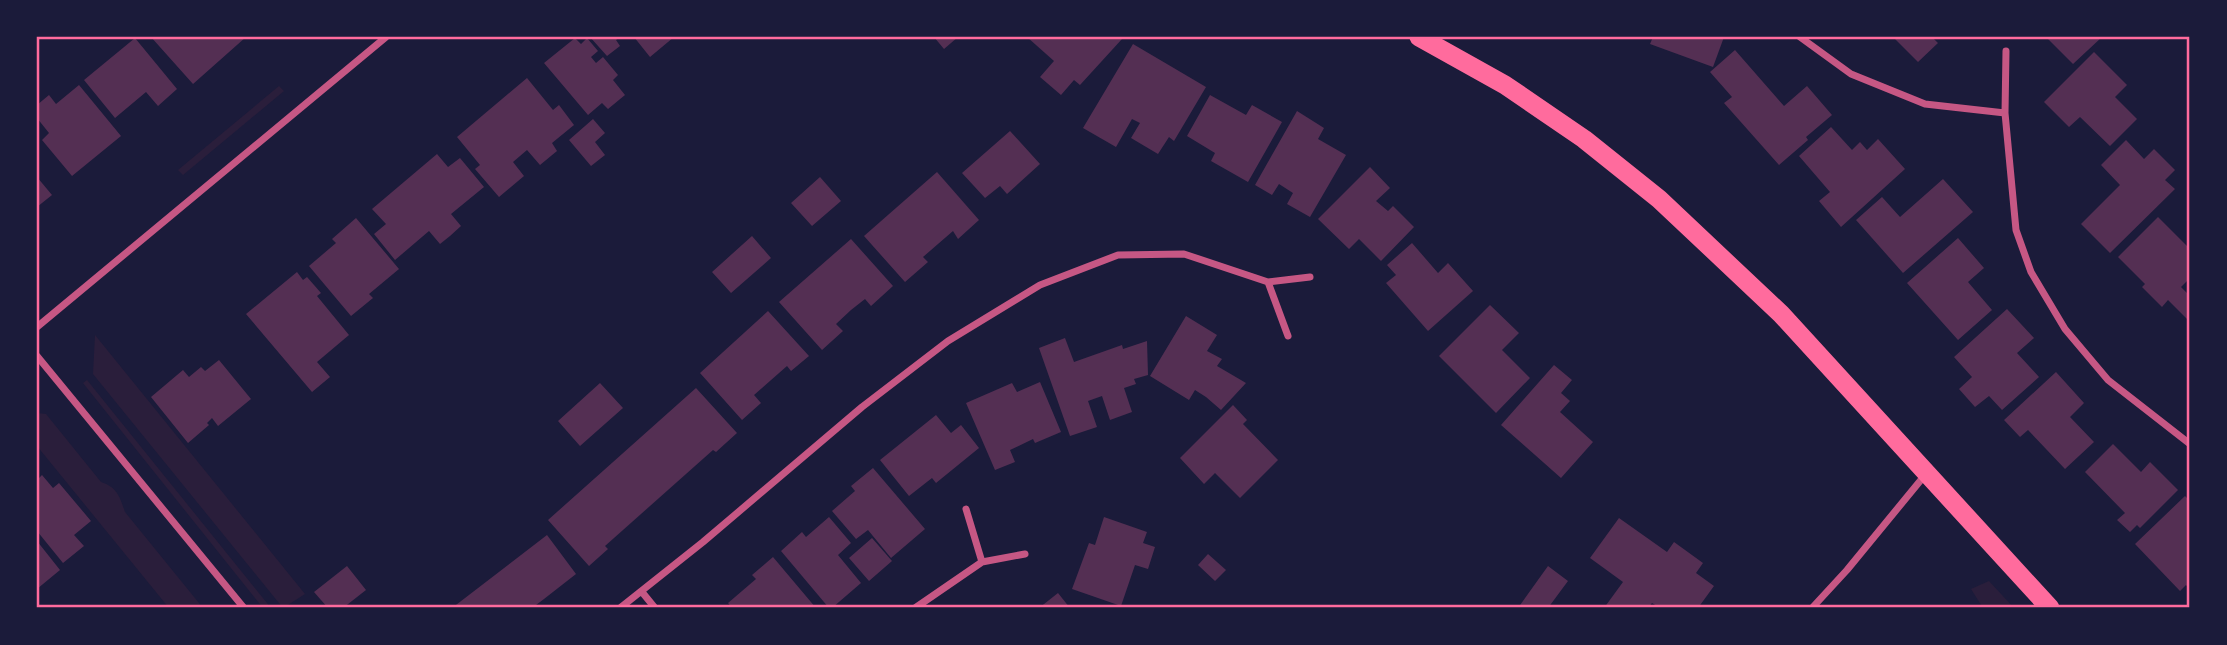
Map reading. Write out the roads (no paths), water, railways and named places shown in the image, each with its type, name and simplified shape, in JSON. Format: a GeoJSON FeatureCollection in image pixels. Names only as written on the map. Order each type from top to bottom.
{"type":"FeatureCollection","features":[{"type":"Feature","properties":{"kind":"highway"},"geometry":{"type":"LineString","coordinates":[[1419,37],[1528,100],[1584,139],[1659,199],[1781,314],[2050,608]]}},
{"type":"Feature","properties":{"kind":"street"},"geometry":{"type":"LineString","coordinates":[[37,327],[386,37]]}},
{"type":"Feature","properties":{"kind":"street"},"geometry":{"type":"LineString","coordinates":[[1800,37],[1851,74],[1925,104],[2005,113]]}},
{"type":"Feature","properties":{"kind":"street"},"geometry":{"type":"LineString","coordinates":[[2006,51],[2005,113],[2016,230],[2031,272],[2065,329],[2108,380],[2190,444]]}},
{"type":"Feature","properties":{"kind":"street"},"geometry":{"type":"LineString","coordinates":[[620,608],[862,407],[948,341],[1040,285],[1118,255],[1131,254],[1184,254],[1268,282],[1311,278]]}},
{"type":"Feature","properties":{"kind":"street"},"geometry":{"type":"LineString","coordinates":[[1268,282],[1289,336]]}},
{"type":"Feature","properties":{"kind":"street"},"geometry":{"type":"LineString","coordinates":[[37,356],[244,608]]}},
{"type":"Feature","properties":{"kind":"street"},"geometry":{"type":"LineString","coordinates":[[1812,608],[1927,473]]}},
{"type":"Feature","properties":{"kind":"street"},"geometry":{"type":"LineString","coordinates":[[966,509],[982,562]]}},
{"type":"Feature","properties":{"kind":"street"},"geometry":{"type":"LineString","coordinates":[[915,608],[982,562],[1025,554]]}},
{"type":"Feature","properties":{"kind":"street"},"geometry":{"type":"LineString","coordinates":[[642,592],[655,608]]}}]}
